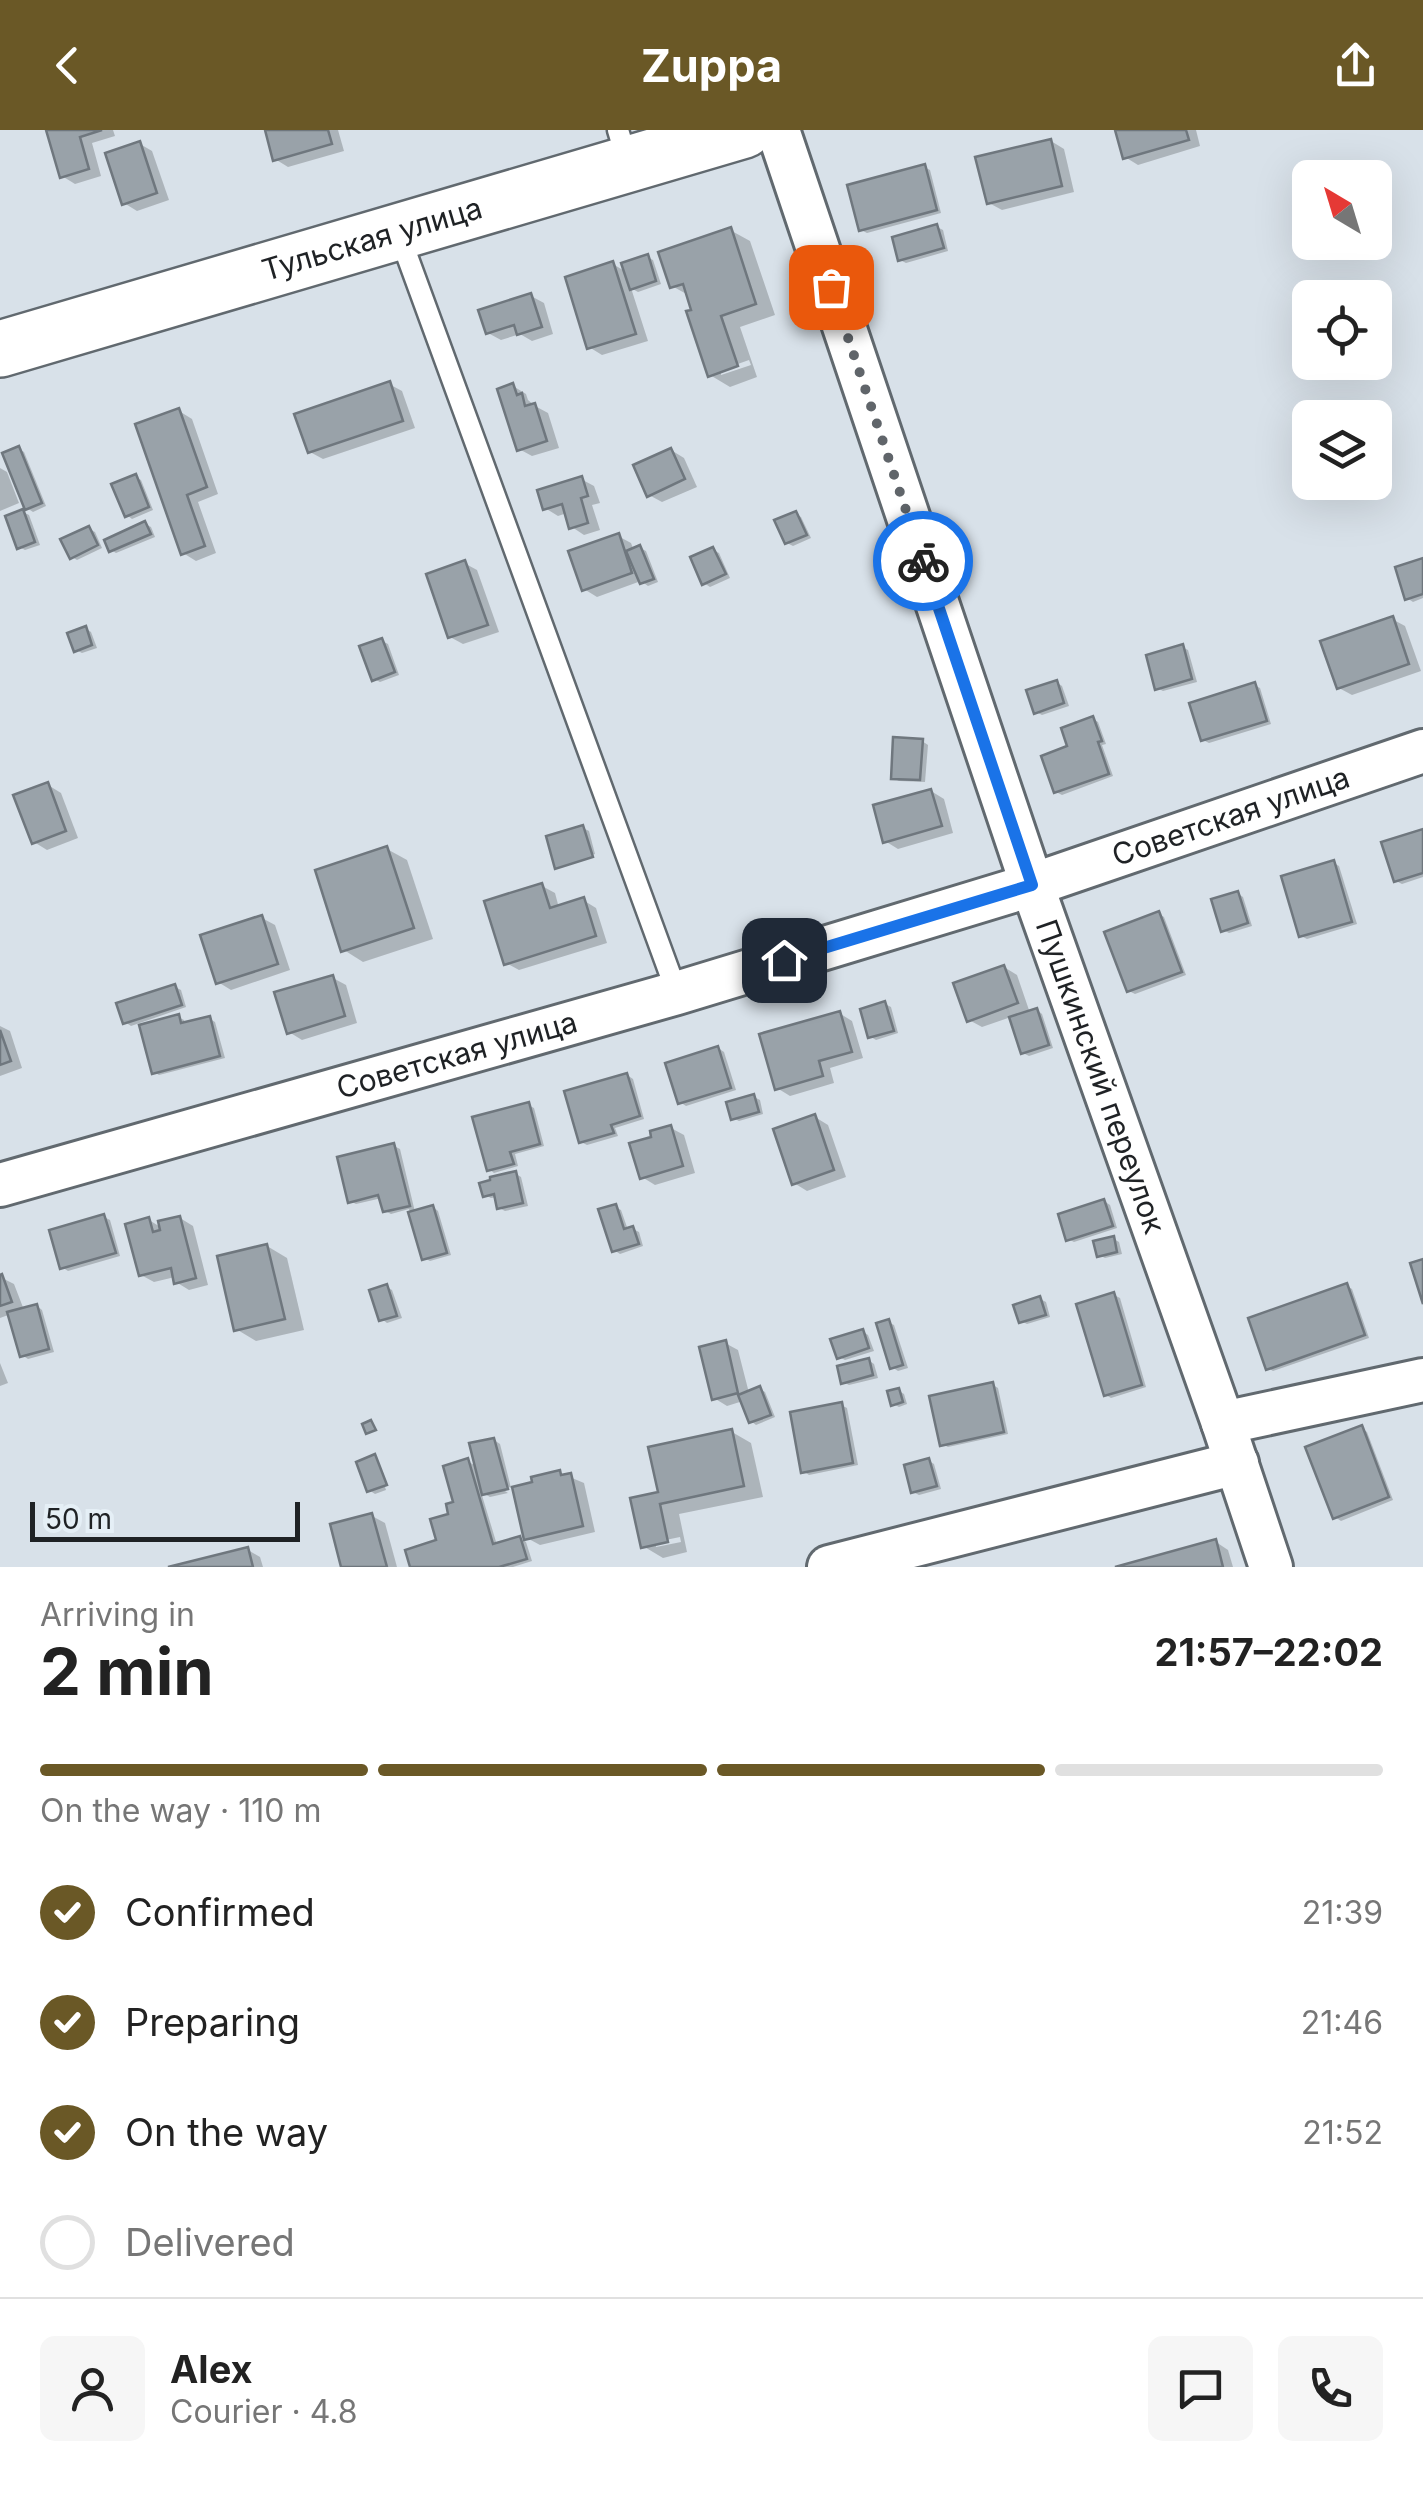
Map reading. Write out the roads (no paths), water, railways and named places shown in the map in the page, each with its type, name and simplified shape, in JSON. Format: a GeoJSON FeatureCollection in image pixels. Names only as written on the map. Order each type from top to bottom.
{"type":"FeatureCollection","features":[{"type":"Feature","properties":{"kind":"main road","name":"Тульская улица"},"geometry":{"type":"LineString","coordinates":[[0,349],[398,232],[623,147],[744,130]]}},
{"type":"Feature","properties":{"kind":"street","name":"Пушкинский переулок"},"geometry":{"type":"LineString","coordinates":[[778,130],[1032,885],[1224,1423],[1270,1567]]}},
{"type":"Feature","properties":{"kind":"street","name":"Советская улица"},"geometry":{"type":"LineString","coordinates":[[0,1186],[677,993],[1032,885],[1423,750]]}},
{"type":"Feature","properties":{"kind":"street"},"geometry":{"type":"LineString","coordinates":[[1224,1423],[1423,1380]]}},
{"type":"Feature","properties":{"kind":"street"},"geometry":{"type":"LineString","coordinates":[[829,1567],[1237,1463]]}},
{"type":"Feature","properties":{"kind":"lane"},"geometry":{"type":"LineString","coordinates":[[398,232],[677,993]]}}]}
